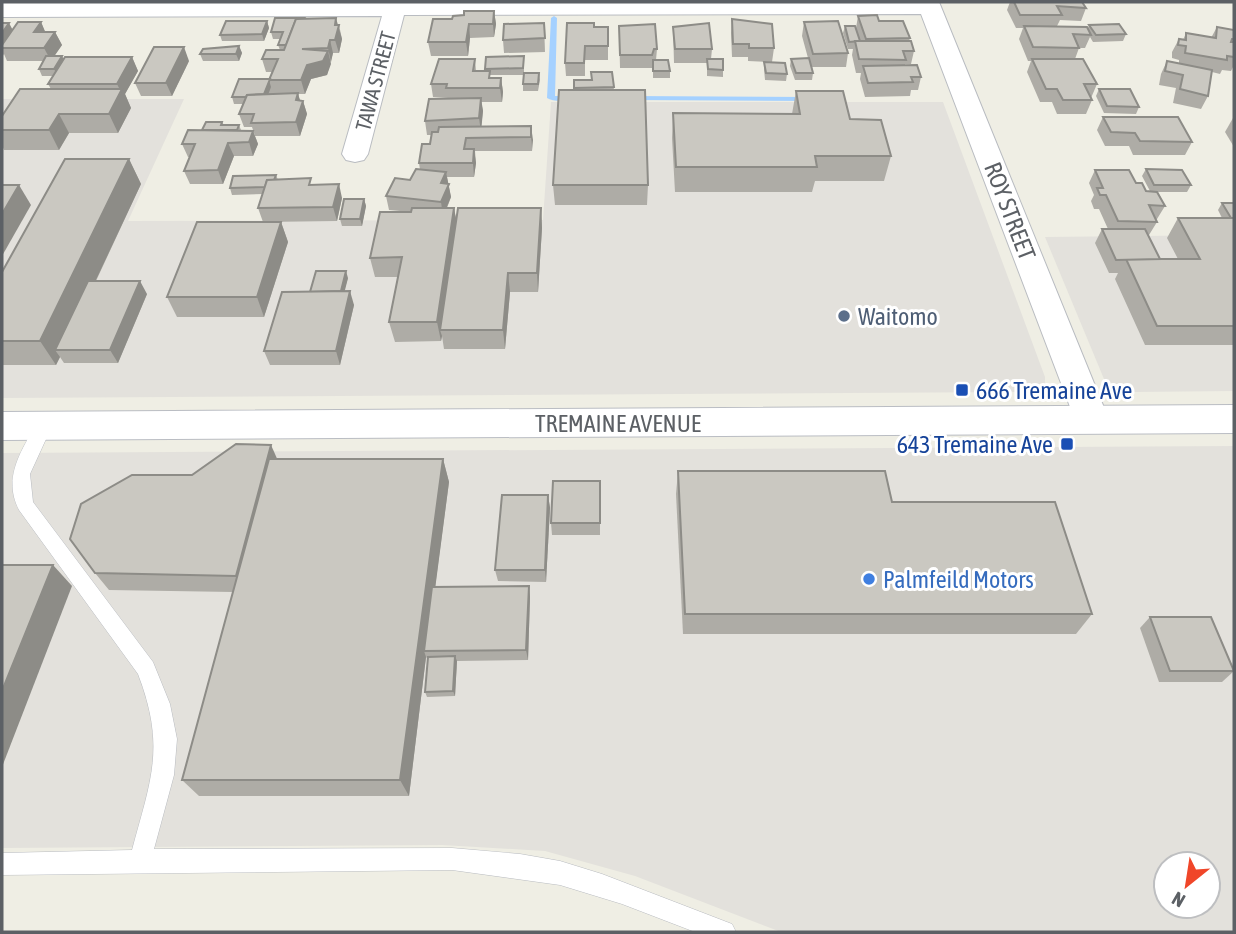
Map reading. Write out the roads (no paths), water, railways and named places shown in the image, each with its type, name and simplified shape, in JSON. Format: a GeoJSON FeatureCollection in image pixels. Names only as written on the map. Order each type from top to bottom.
{"type":"FeatureCollection","features":[{"type":"Feature","properties":{"kind":"main road","name":"TREMAINE AVENUE"},"geometry":{"type":"LineString","coordinates":[[2,426],[1234,419]]}},
{"type":"Feature","properties":{"kind":"street"},"geometry":{"type":"LineString","coordinates":[[2,10],[929,4]]}},
{"type":"Feature","properties":{"kind":"street","name":"ROY STREET"},"geometry":{"type":"LineString","coordinates":[[929,4],[1091,420]]}},
{"type":"Feature","properties":{"kind":"street","name":"TAWA STREET"},"geometry":{"type":"LineString","coordinates":[[355,154],[395,8]]}},
{"type":"Feature","properties":{"kind":"lane"},"geometry":{"type":"LineString","coordinates":[[44,426],[18,482],[25,505],[146,669],[160,704],[166,739],[163,775],[141,861]]}},
{"type":"Feature","properties":{"kind":"lane"},"geometry":{"type":"LineString","coordinates":[[2,864],[453,859],[502,863],[600,884],[724,932]]}},
{"type":"Feature","properties":{"kind":"waterway"},"geometry":{"type":"LineString","coordinates":[[554,18],[551,98],[570,98]]}},
{"type":"Feature","properties":{"kind":"waterway"},"geometry":{"type":"LineString","coordinates":[[632,98],[808,99]]}},
{"type":"Feature","properties":{"kind":"place","name":"Waitomo"},"geometry":{"type":"Point","coordinates":[844,316]}},
{"type":"Feature","properties":{"kind":"place","name":"666 Tremaine Ave"},"geometry":{"type":"Point","coordinates":[962,390]}},
{"type":"Feature","properties":{"kind":"place","name":"643 Tremaine Ave"},"geometry":{"type":"Point","coordinates":[1067,444]}},
{"type":"Feature","properties":{"kind":"place","name":"Palmfeild Motors"},"geometry":{"type":"Point","coordinates":[869,579]}}]}
